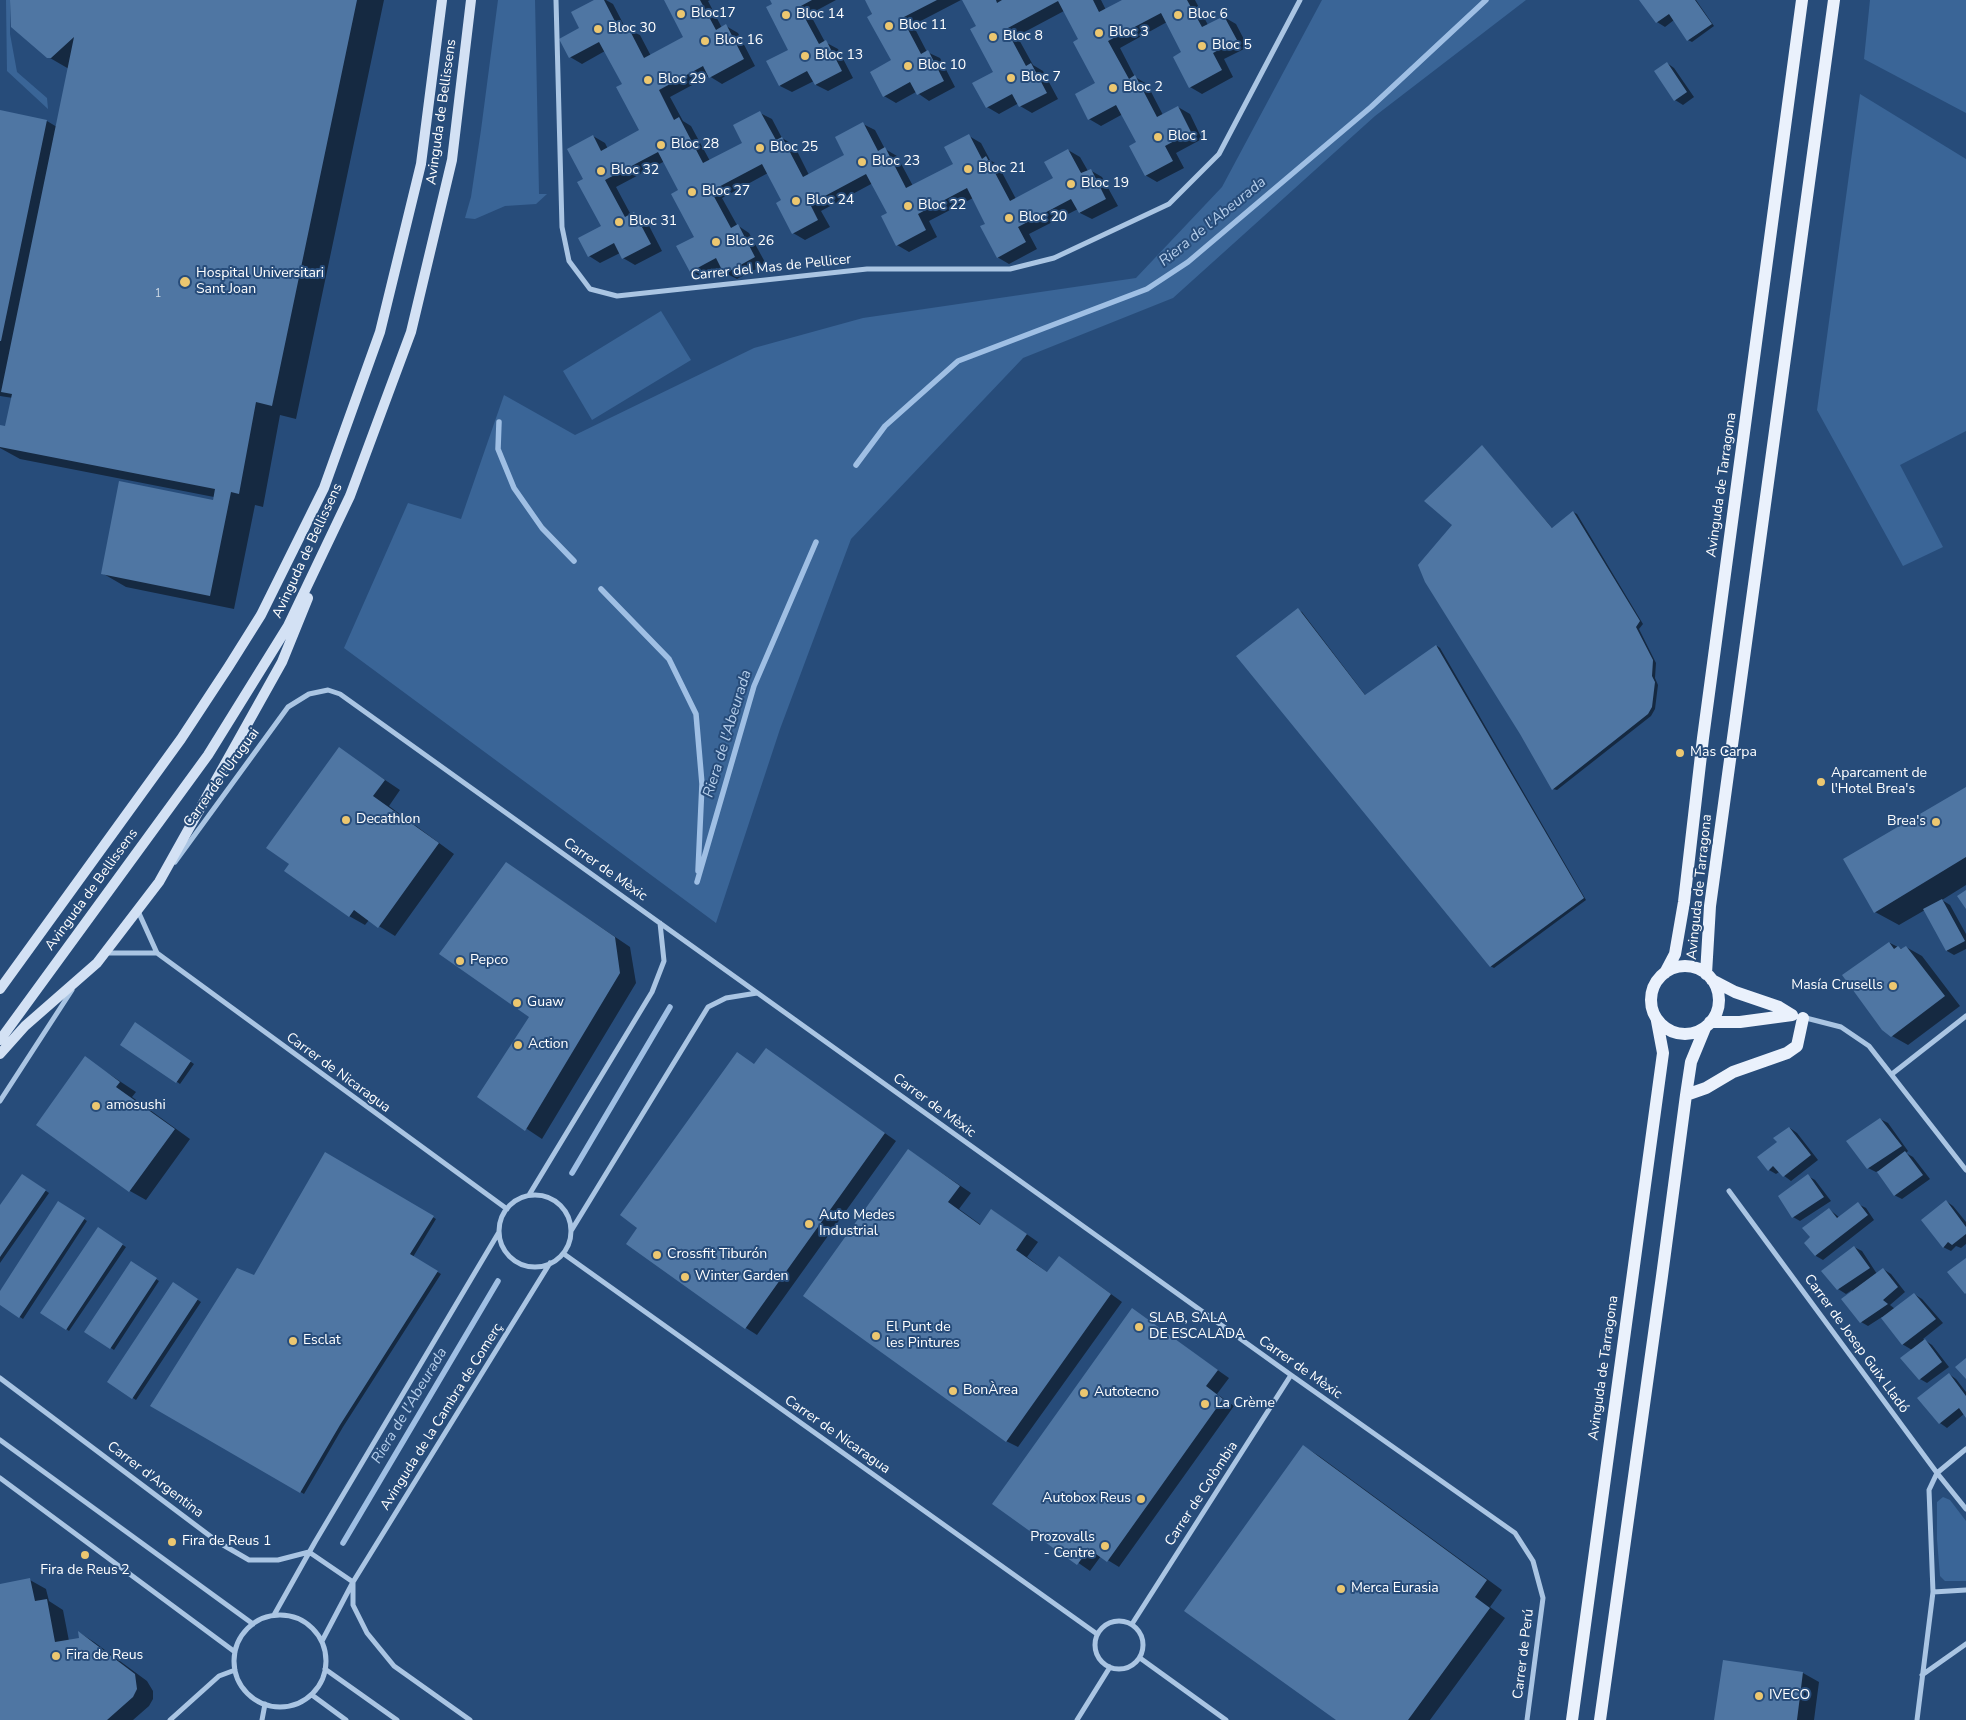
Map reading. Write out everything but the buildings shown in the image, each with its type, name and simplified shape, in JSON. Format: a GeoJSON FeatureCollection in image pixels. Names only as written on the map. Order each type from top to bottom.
{"type":"FeatureCollection","features":[{"type":"Feature","properties":{"kind":"main road","name":"Avinguda de Bellissens"},"geometry":{"type":"LineString","coordinates":[[0,989],[181,739],[229,666],[261,615],[324,488],[380,332],[421,164],[442,0]]}},
{"type":"Feature","properties":{"kind":"main road","name":"Avinguda de Bellissens"},"geometry":{"type":"LineString","coordinates":[[0,1040],[208,755],[288,626],[350,496],[411,332],[452,160],[471,0]]}},
{"type":"Feature","properties":{"kind":"main road","name":"Avinguda de Tarragona"},"geometry":{"type":"LineString","coordinates":[[1665,972],[1675,954],[1684,902],[1703,738],[1802,0]]}},
{"type":"Feature","properties":{"kind":"main road","name":"Avinguda de Tarragona"},"geometry":{"type":"LineString","coordinates":[[1709,977],[1710,906],[1834,0]]}},
{"type":"Feature","properties":{"kind":"main road"},"geometry":{"type":"LineString","coordinates":[[0,1054],[25,1026],[97,963],[159,882],[282,662],[350,496]]}},
{"type":"Feature","properties":{"kind":"main road"},"geometry":{"type":"LineString","coordinates":[[1686,966],[1697,968],[1735,992],[1779,1007],[1797,1016],[1708,1025],[1694,1033],[1683,1034],[1671,1031],[1657,1021],[1651,1006],[1651,995],[1657,980],[1665,972],[1686,966]]}},
{"type":"Feature","properties":{"kind":"main road"},"geometry":{"type":"LineString","coordinates":[[1600,1720],[1691,1062],[1717,1009],[1718,994],[1709,977]]}},
{"type":"Feature","properties":{"kind":"main road"},"geometry":{"type":"LineString","coordinates":[[1686,1095],[1706,1088],[1733,1072],[1787,1053],[1797,1046],[1797,1016]]}},
{"type":"Feature","properties":{"kind":"main road","name":"Avinguda de Tarragona"},"geometry":{"type":"LineString","coordinates":[[1572,1720],[1663,1053],[1657,1021]]}},
{"type":"Feature","properties":{"kind":"street","name":"Carrer del Mas de Pellicer"},"geometry":{"type":"LineString","coordinates":[[556,0],[562,227],[569,261],[590,289],[617,296],[867,269],[1010,268],[1054,258],[1169,204],[1218,154],[1300,0]]}},
{"type":"Feature","properties":{"kind":"street","name":"Carrer de Mèxic"},"geometry":{"type":"LineString","coordinates":[[309,694],[328,690],[340,694],[1514,1533],[1533,1561]]}},
{"type":"Feature","properties":{"kind":"street","name":"Carrer de l'Uruguai"},"geometry":{"type":"LineString","coordinates":[[159,882],[288,707],[309,694]]}},
{"type":"Feature","properties":{"kind":"street","name":"Carrer de Nicaragua"},"geometry":{"type":"LineString","coordinates":[[137,910],[157,953],[507,1209]]}},
{"type":"Feature","properties":{"kind":"street"},"geometry":{"type":"LineString","coordinates":[[529,1195],[652,992],[664,961],[660,923]]}},
{"type":"Feature","properties":{"kind":"street"},"geometry":{"type":"LineString","coordinates":[[105,953],[157,953]]}},
{"type":"Feature","properties":{"kind":"street"},"geometry":{"type":"LineString","coordinates":[[0,1101],[79,978]]}},
{"type":"Feature","properties":{"kind":"street"},"geometry":{"type":"LineString","coordinates":[[571,1231],[708,1007],[726,998],[757,993]]}},
{"type":"Feature","properties":{"kind":"street"},"geometry":{"type":"LineString","coordinates":[[1797,1016],[1840,1027],[1869,1046],[1966,1170]]}},
{"type":"Feature","properties":{"kind":"street"},"geometry":{"type":"LineString","coordinates":[[1892,1074],[1966,1016]]}},
{"type":"Feature","properties":{"kind":"street","name":"Carrer de Josep Guix Lladó"},"geometry":{"type":"LineString","coordinates":[[1730,1191],[1937,1473],[1966,1509]]}},
{"type":"Feature","properties":{"kind":"street"},"geometry":{"type":"LineString","coordinates":[[274,1615],[309,1552],[499,1232],[501,1220],[507,1209],[514,1202],[529,1195],[541,1195],[554,1200],[564,1208],[569,1218],[571,1231],[569,1243],[564,1254],[550,1264],[535,1267],[515,1260],[506,1252],[499,1232]]}},
{"type":"Feature","properties":{"kind":"street","name":"Carrer de Nicaragua"},"geometry":{"type":"LineString","coordinates":[[564,1254],[1098,1634]]}},
{"type":"Feature","properties":{"kind":"street","name":"Avinguda de la Cambra de Comerç"},"geometry":{"type":"LineString","coordinates":[[322,1640],[353,1582],[550,1264]]}},
{"type":"Feature","properties":{"kind":"street","name":"Carrer de Colòmbia"},"geometry":{"type":"LineString","coordinates":[[1132,1624],[1291,1375]]}},
{"type":"Feature","properties":{"kind":"street","name":"Carrer d'Argentina"},"geometry":{"type":"LineString","coordinates":[[0,1378],[218,1542],[249,1560],[278,1560],[309,1552]]}},
{"type":"Feature","properties":{"kind":"street"},"geometry":{"type":"LineString","coordinates":[[0,1440],[253,1624]]}},
{"type":"Feature","properties":{"kind":"street"},"geometry":{"type":"LineString","coordinates":[[1917,1720],[1933,1592],[1929,1490],[1937,1473],[1966,1449]]}},
{"type":"Feature","properties":{"kind":"street"},"geometry":{"type":"LineString","coordinates":[[0,1478],[235,1652]]}},
{"type":"Feature","properties":{"kind":"street"},"geometry":{"type":"LineString","coordinates":[[309,1552],[353,1582],[353,1606],[367,1634],[394,1666],[470,1720]]}},
{"type":"Feature","properties":{"kind":"street","name":"Carrer de Perú"},"geometry":{"type":"LineString","coordinates":[[1527,1720],[1543,1598],[1533,1561]]}},
{"type":"Feature","properties":{"kind":"street"},"geometry":{"type":"LineString","coordinates":[[1933,1592],[1966,1590]]}},
{"type":"Feature","properties":{"kind":"street"},"geometry":{"type":"LineString","coordinates":[[274,1615],[293,1616],[310,1626],[322,1640],[325,1650],[325,1669],[321,1683],[312,1695],[301,1702],[289,1706],[277,1707],[253,1698],[242,1686],[235,1670],[235,1652],[241,1636],[253,1624],[263,1618],[274,1615]]}},
{"type":"Feature","properties":{"kind":"street"},"geometry":{"type":"LineString","coordinates":[[1113,1621],[1124,1621],[1132,1624],[1142,1636],[1144,1644],[1140,1658],[1132,1667],[1124,1670],[1115,1670],[1105,1665],[1095,1651],[1098,1634],[1106,1625],[1113,1621]]}},
{"type":"Feature","properties":{"kind":"street"},"geometry":{"type":"LineString","coordinates":[[1922,1674],[1966,1644]]}},
{"type":"Feature","properties":{"kind":"street"},"geometry":{"type":"LineString","coordinates":[[1140,1658],[1226,1720]]}},
{"type":"Feature","properties":{"kind":"street"},"geometry":{"type":"LineString","coordinates":[[1077,1720],[1110,1667]]}},
{"type":"Feature","properties":{"kind":"street"},"geometry":{"type":"LineString","coordinates":[[325,1669],[397,1720]]}},
{"type":"Feature","properties":{"kind":"street"},"geometry":{"type":"LineString","coordinates":[[170,1720],[218,1676],[235,1670]]}},
{"type":"Feature","properties":{"kind":"street"},"geometry":{"type":"LineString","coordinates":[[312,1695],[345,1719]]}},
{"type":"Feature","properties":{"kind":"street"},"geometry":{"type":"LineString","coordinates":[[262,1720],[265,1704]]}},
{"type":"Feature","properties":{"kind":"shaded area"},"geometry":{"type":"Polygon","coordinates":[[[6,0],[10,0],[10,34],[17,72],[47,98],[48,109],[7,71],[6,0]]]}},
{"type":"Feature","properties":{"kind":"shaded area"},"geometry":{"type":"Polygon","coordinates":[[[498,0],[535,0],[539,194],[547,194],[536,204],[505,206],[475,219],[465,218],[471,197],[498,0]]]}},
{"type":"Feature","properties":{"kind":"shaded area"},"geometry":{"type":"Polygon","coordinates":[[[1322,0],[1526,0],[1375,116],[1173,298],[1023,358],[851,539],[780,729],[716,923],[344,648],[408,503],[461,519],[504,395],[575,435],[754,348],[863,318],[1136,278],[1222,187],[1322,0]]]}},
{"type":"Feature","properties":{"kind":"shaded area"},"geometry":{"type":"Polygon","coordinates":[[[1870,0],[1966,0],[1966,113],[1864,59],[1870,0]]]}},
{"type":"Feature","properties":{"kind":"shaded area"},"geometry":{"type":"Polygon","coordinates":[[[1860,94],[1966,159],[1966,431],[1900,465],[1943,547],[1903,566],[1817,410],[1860,94]]]}},
{"type":"Feature","properties":{"kind":"shaded area"},"geometry":{"type":"Polygon","coordinates":[[[661,311],[691,360],[592,420],[563,371],[661,311]]]}},
{"type":"Feature","properties":{"kind":"shaded area"},"geometry":{"type":"Polygon","coordinates":[[[1943,1497],[1950,1500],[1966,1521],[1966,1581],[1945,1581],[1940,1576],[1937,1502],[1943,1497]]]}},
{"type":"Feature","properties":{"kind":"waterway","name":"Riera de l'Abeurada"},"geometry":{"type":"LineString","coordinates":[[856,465],[885,426],[958,361],[1147,289],[1188,262],[1371,107],[1486,0]]}},
{"type":"Feature","properties":{"kind":"waterway"},"geometry":{"type":"LineString","coordinates":[[499,422],[498,449],[514,488],[542,528],[574,561]]}},
{"type":"Feature","properties":{"kind":"waterway","name":"Riera de l'Abeurada"},"geometry":{"type":"LineString","coordinates":[[697,882],[754,686],[816,542]]}},
{"type":"Feature","properties":{"kind":"waterway"},"geometry":{"type":"LineString","coordinates":[[601,589],[669,659],[696,714],[702,784],[698,871]]}},
{"type":"Feature","properties":{"kind":"waterway","name":"Riera de l'Abeurada"},"geometry":{"type":"LineString","coordinates":[[572,1173],[670,1007]]}},
{"type":"Feature","properties":{"kind":"waterway","name":"Riera de l'Abeurada"},"geometry":{"type":"LineString","coordinates":[[343,1543],[498,1281]]}},
{"type":"Feature","properties":{"kind":"place","name":"Bloc17"},"geometry":{"type":"Point","coordinates":[681,14]}},
{"type":"Feature","properties":{"kind":"place","name":"Bloc 14"},"geometry":{"type":"Point","coordinates":[786,15]}},
{"type":"Feature","properties":{"kind":"place","name":"Bloc 6"},"geometry":{"type":"Point","coordinates":[1178,15]}},
{"type":"Feature","properties":{"kind":"place","name":"Bloc 11"},"geometry":{"type":"Point","coordinates":[889,26]}},
{"type":"Feature","properties":{"kind":"place","name":"Bloc 30"},"geometry":{"type":"Point","coordinates":[598,29]}},
{"type":"Feature","properties":{"kind":"place","name":"Bloc 3"},"geometry":{"type":"Point","coordinates":[1099,33]}},
{"type":"Feature","properties":{"kind":"place","name":"Bloc 8"},"geometry":{"type":"Point","coordinates":[993,37]}},
{"type":"Feature","properties":{"kind":"place","name":"Bloc 16"},"geometry":{"type":"Point","coordinates":[705,41]}},
{"type":"Feature","properties":{"kind":"place","name":"Bloc 5"},"geometry":{"type":"Point","coordinates":[1202,46]}},
{"type":"Feature","properties":{"kind":"place","name":"Bloc 13"},"geometry":{"type":"Point","coordinates":[805,56]}},
{"type":"Feature","properties":{"kind":"place","name":"Bloc 10"},"geometry":{"type":"Point","coordinates":[908,66]}},
{"type":"Feature","properties":{"kind":"place","name":"Bloc 7"},"geometry":{"type":"Point","coordinates":[1011,78]}},
{"type":"Feature","properties":{"kind":"place","name":"Bloc 29"},"geometry":{"type":"Point","coordinates":[648,80]}},
{"type":"Feature","properties":{"kind":"place","name":"Bloc 2"},"geometry":{"type":"Point","coordinates":[1113,88]}},
{"type":"Feature","properties":{"kind":"place","name":"Bloc 1"},"geometry":{"type":"Point","coordinates":[1158,137]}},
{"type":"Feature","properties":{"kind":"place","name":"Bloc 28"},"geometry":{"type":"Point","coordinates":[661,145]}},
{"type":"Feature","properties":{"kind":"place","name":"Bloc 25"},"geometry":{"type":"Point","coordinates":[760,148]}},
{"type":"Feature","properties":{"kind":"place","name":"Bloc 23"},"geometry":{"type":"Point","coordinates":[862,162]}},
{"type":"Feature","properties":{"kind":"place","name":"Bloc 21"},"geometry":{"type":"Point","coordinates":[968,169]}},
{"type":"Feature","properties":{"kind":"place","name":"Bloc 32"},"geometry":{"type":"Point","coordinates":[601,171]}},
{"type":"Feature","properties":{"kind":"place","name":"Bloc 19"},"geometry":{"type":"Point","coordinates":[1071,184]}},
{"type":"Feature","properties":{"kind":"place","name":"Bloc 27"},"geometry":{"type":"Point","coordinates":[692,192]}},
{"type":"Feature","properties":{"kind":"place","name":"Bloc 24"},"geometry":{"type":"Point","coordinates":[796,201]}},
{"type":"Feature","properties":{"kind":"place","name":"Bloc 22"},"geometry":{"type":"Point","coordinates":[908,206]}},
{"type":"Feature","properties":{"kind":"place","name":"Bloc 20"},"geometry":{"type":"Point","coordinates":[1009,218]}},
{"type":"Feature","properties":{"kind":"place","name":"Bloc 31"},"geometry":{"type":"Point","coordinates":[619,222]}},
{"type":"Feature","properties":{"kind":"place","name":"Bloc 26"},"geometry":{"type":"Point","coordinates":[716,242]}},
{"type":"Feature","properties":{"kind":"place","name":"Hospital Universitari Sant Joan"},"geometry":{"type":"Point","coordinates":[185,282]}},
{"type":"Feature","properties":{"kind":"place","name":"Mas Carpa"},"geometry":{"type":"Point","coordinates":[1680,753]}},
{"type":"Feature","properties":{"kind":"place","name":"Aparcament de l'Hotel Brea's"},"geometry":{"type":"Point","coordinates":[1821,782]}},
{"type":"Feature","properties":{"kind":"place","name":"Decathlon"},"geometry":{"type":"Point","coordinates":[346,820]}},
{"type":"Feature","properties":{"kind":"place","name":"Brea's"},"geometry":{"type":"Point","coordinates":[1936,822]}},
{"type":"Feature","properties":{"kind":"place","name":"Pepco"},"geometry":{"type":"Point","coordinates":[460,961]}},
{"type":"Feature","properties":{"kind":"place","name":"Masía Crusells"},"geometry":{"type":"Point","coordinates":[1893,986]}},
{"type":"Feature","properties":{"kind":"place","name":"Guaw"},"geometry":{"type":"Point","coordinates":[517,1003]}},
{"type":"Feature","properties":{"kind":"place","name":"Action"},"geometry":{"type":"Point","coordinates":[518,1045]}},
{"type":"Feature","properties":{"kind":"place","name":"amosushi"},"geometry":{"type":"Point","coordinates":[96,1106]}},
{"type":"Feature","properties":{"kind":"place","name":"Auto Medes Industrial"},"geometry":{"type":"Point","coordinates":[809,1224]}},
{"type":"Feature","properties":{"kind":"place","name":"Crossfit Tiburón"},"geometry":{"type":"Point","coordinates":[657,1255]}},
{"type":"Feature","properties":{"kind":"place","name":"Winter Garden"},"geometry":{"type":"Point","coordinates":[685,1277]}},
{"type":"Feature","properties":{"kind":"place","name":"SLAB, SALA DE ESCALADA"},"geometry":{"type":"Point","coordinates":[1139,1327]}},
{"type":"Feature","properties":{"kind":"place","name":"El Punt de les Pintures"},"geometry":{"type":"Point","coordinates":[876,1336]}},
{"type":"Feature","properties":{"kind":"place","name":"Esclat"},"geometry":{"type":"Point","coordinates":[293,1341]}},
{"type":"Feature","properties":{"kind":"place","name":"BonÀrea"},"geometry":{"type":"Point","coordinates":[953,1391]}},
{"type":"Feature","properties":{"kind":"place","name":"Autotecno"},"geometry":{"type":"Point","coordinates":[1084,1393]}},
{"type":"Feature","properties":{"kind":"place","name":"La Crème"},"geometry":{"type":"Point","coordinates":[1205,1404]}},
{"type":"Feature","properties":{"kind":"place","name":"Autobox Reus"},"geometry":{"type":"Point","coordinates":[1141,1499]}},
{"type":"Feature","properties":{"kind":"place","name":"Fira de Reus 1"},"geometry":{"type":"Point","coordinates":[172,1542]}},
{"type":"Feature","properties":{"kind":"place","name":"Prozovalls - Centre"},"geometry":{"type":"Point","coordinates":[1105,1546]}},
{"type":"Feature","properties":{"kind":"place","name":"Fira de Reus 2"},"geometry":{"type":"Point","coordinates":[85,1555]}},
{"type":"Feature","properties":{"kind":"place","name":"Merca Eurasia"},"geometry":{"type":"Point","coordinates":[1341,1589]}},
{"type":"Feature","properties":{"kind":"place","name":"Fira de Reus"},"geometry":{"type":"Point","coordinates":[56,1656]}},
{"type":"Feature","properties":{"kind":"place","name":"IVECO"},"geometry":{"type":"Point","coordinates":[1759,1696]}}]}
